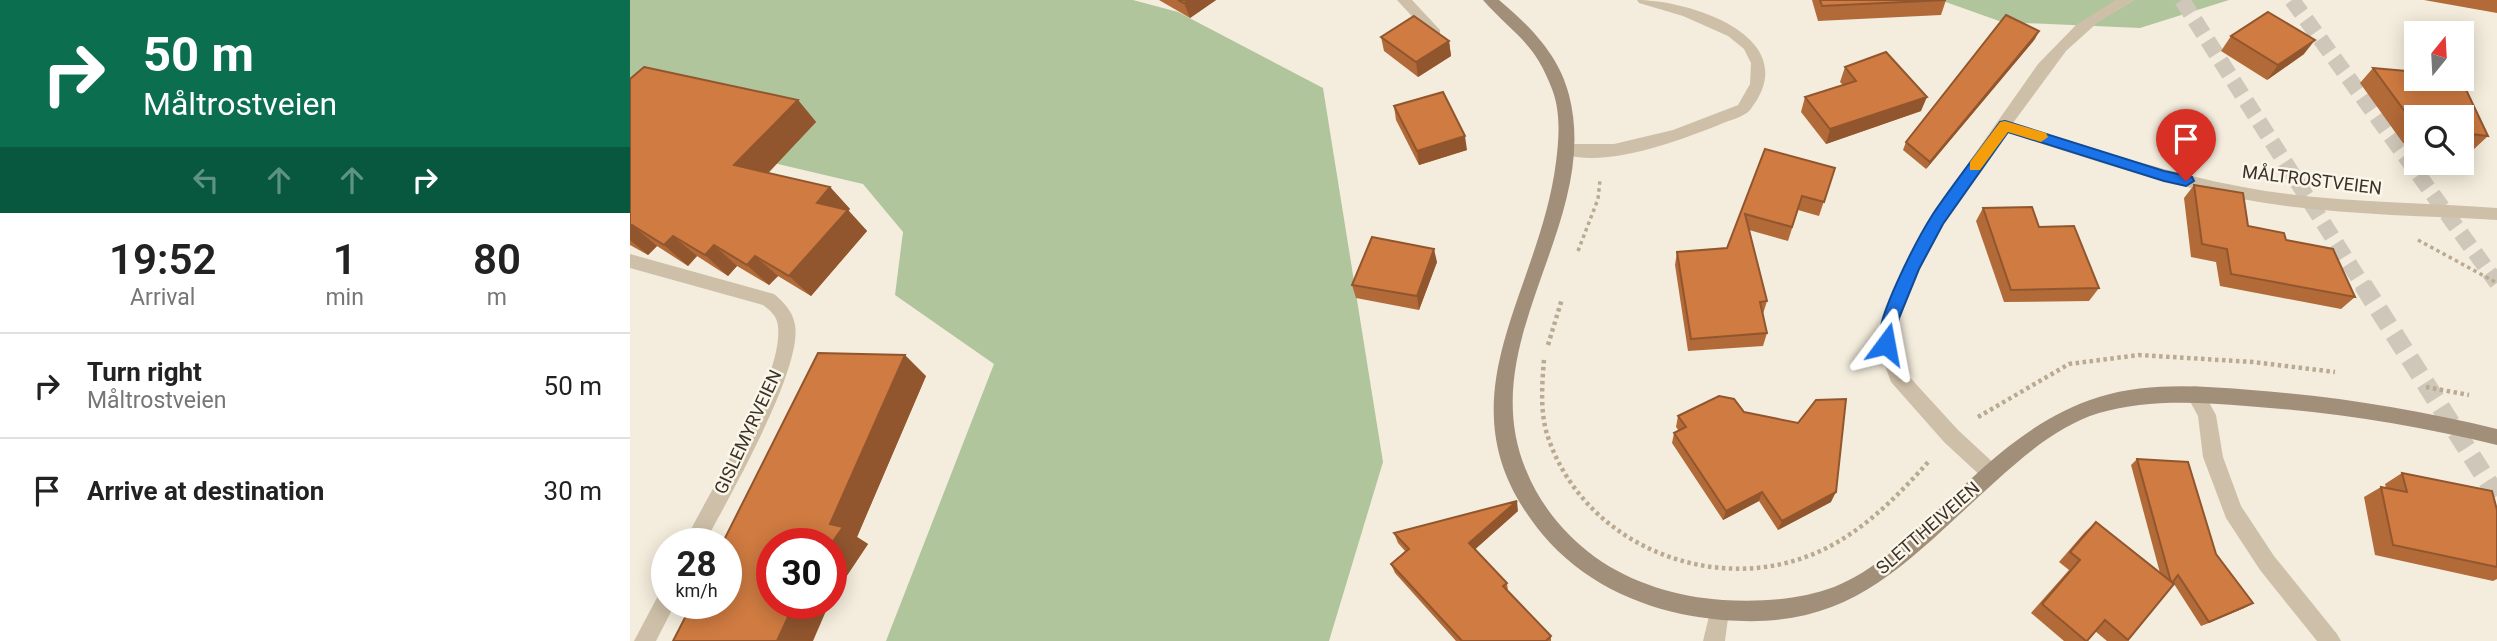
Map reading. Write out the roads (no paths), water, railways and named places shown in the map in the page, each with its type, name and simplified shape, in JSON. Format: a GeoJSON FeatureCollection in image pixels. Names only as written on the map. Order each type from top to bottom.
{"type":"FeatureCollection","features":[{"type":"Feature","properties":{"kind":"street"},"geometry":{"type":"LineString","coordinates":[[1404,0],[1435,33]]}},
{"type":"Feature","properties":{"kind":"street","name":"SLETTHEIVEIEN"},"geometry":{"type":"LineString","coordinates":[[1490,0],[1541,49],[1553,71],[1562,97],[1567,150],[1564,180],[1515,322],[1502,412],[1509,450],[1523,487],[1547,527],[1586,562],[1626,586],[1668,601],[1719,611],[1780,610],[1821,600],[1863,583],[1901,556],[2029,440],[2071,416],[2102,404],[2140,397],[2196,394],[2335,405],[2403,416],[2497,437]]}},
{"type":"Feature","properties":{"kind":"street"},"geometry":{"type":"LineString","coordinates":[[1567,150],[1603,151],[1651,145],[1742,108],[1752,97],[1759,69],[1753,51],[1740,36],[1709,19],[1644,0]]}},
{"type":"Feature","properties":{"kind":"street"},"geometry":{"type":"LineString","coordinates":[[1991,473],[1924,408],[1896,376],[1886,344],[1896,305],[1911,268],[1937,220],[2060,46],[2107,9],[2128,0]]}},
{"type":"Feature","properties":{"kind":"street","name":"MÅLTROSTVEIEN"},"geometry":{"type":"LineString","coordinates":[[2005,126],[2164,176],[2277,199],[2497,214]]}},
{"type":"Feature","properties":{"kind":"street","name":"GISLEMYRVEIEN"},"geometry":{"type":"LineString","coordinates":[[630,261],[768,299],[780,308],[787,326],[788,338],[774,380],[702,528]]}},
{"type":"Feature","properties":{"kind":"street"},"geometry":{"type":"LineString","coordinates":[[2196,394],[2207,415],[2213,457],[2233,511],[2267,563],[2330,641]]}},
{"type":"Feature","properties":{"kind":"street"},"geometry":{"type":"LineString","coordinates":[[1714,641],[1719,611]]}},
{"type":"Feature","properties":{"kind":"street"},"geometry":{"type":"LineString","coordinates":[[645,641],[657,619]]}},
{"type":"Feature","properties":{"kind":"tunnel"},"geometry":{"type":"LineString","coordinates":[[2182,0],[2364,287]]}},
{"type":"Feature","properties":{"kind":"tunnel"},"geometry":{"type":"LineString","coordinates":[[2292,0],[2497,283]]}},
{"type":"Feature","properties":{"kind":"tunnel"},"geometry":{"type":"LineString","coordinates":[[2363,285],[2497,496]]}}]}
